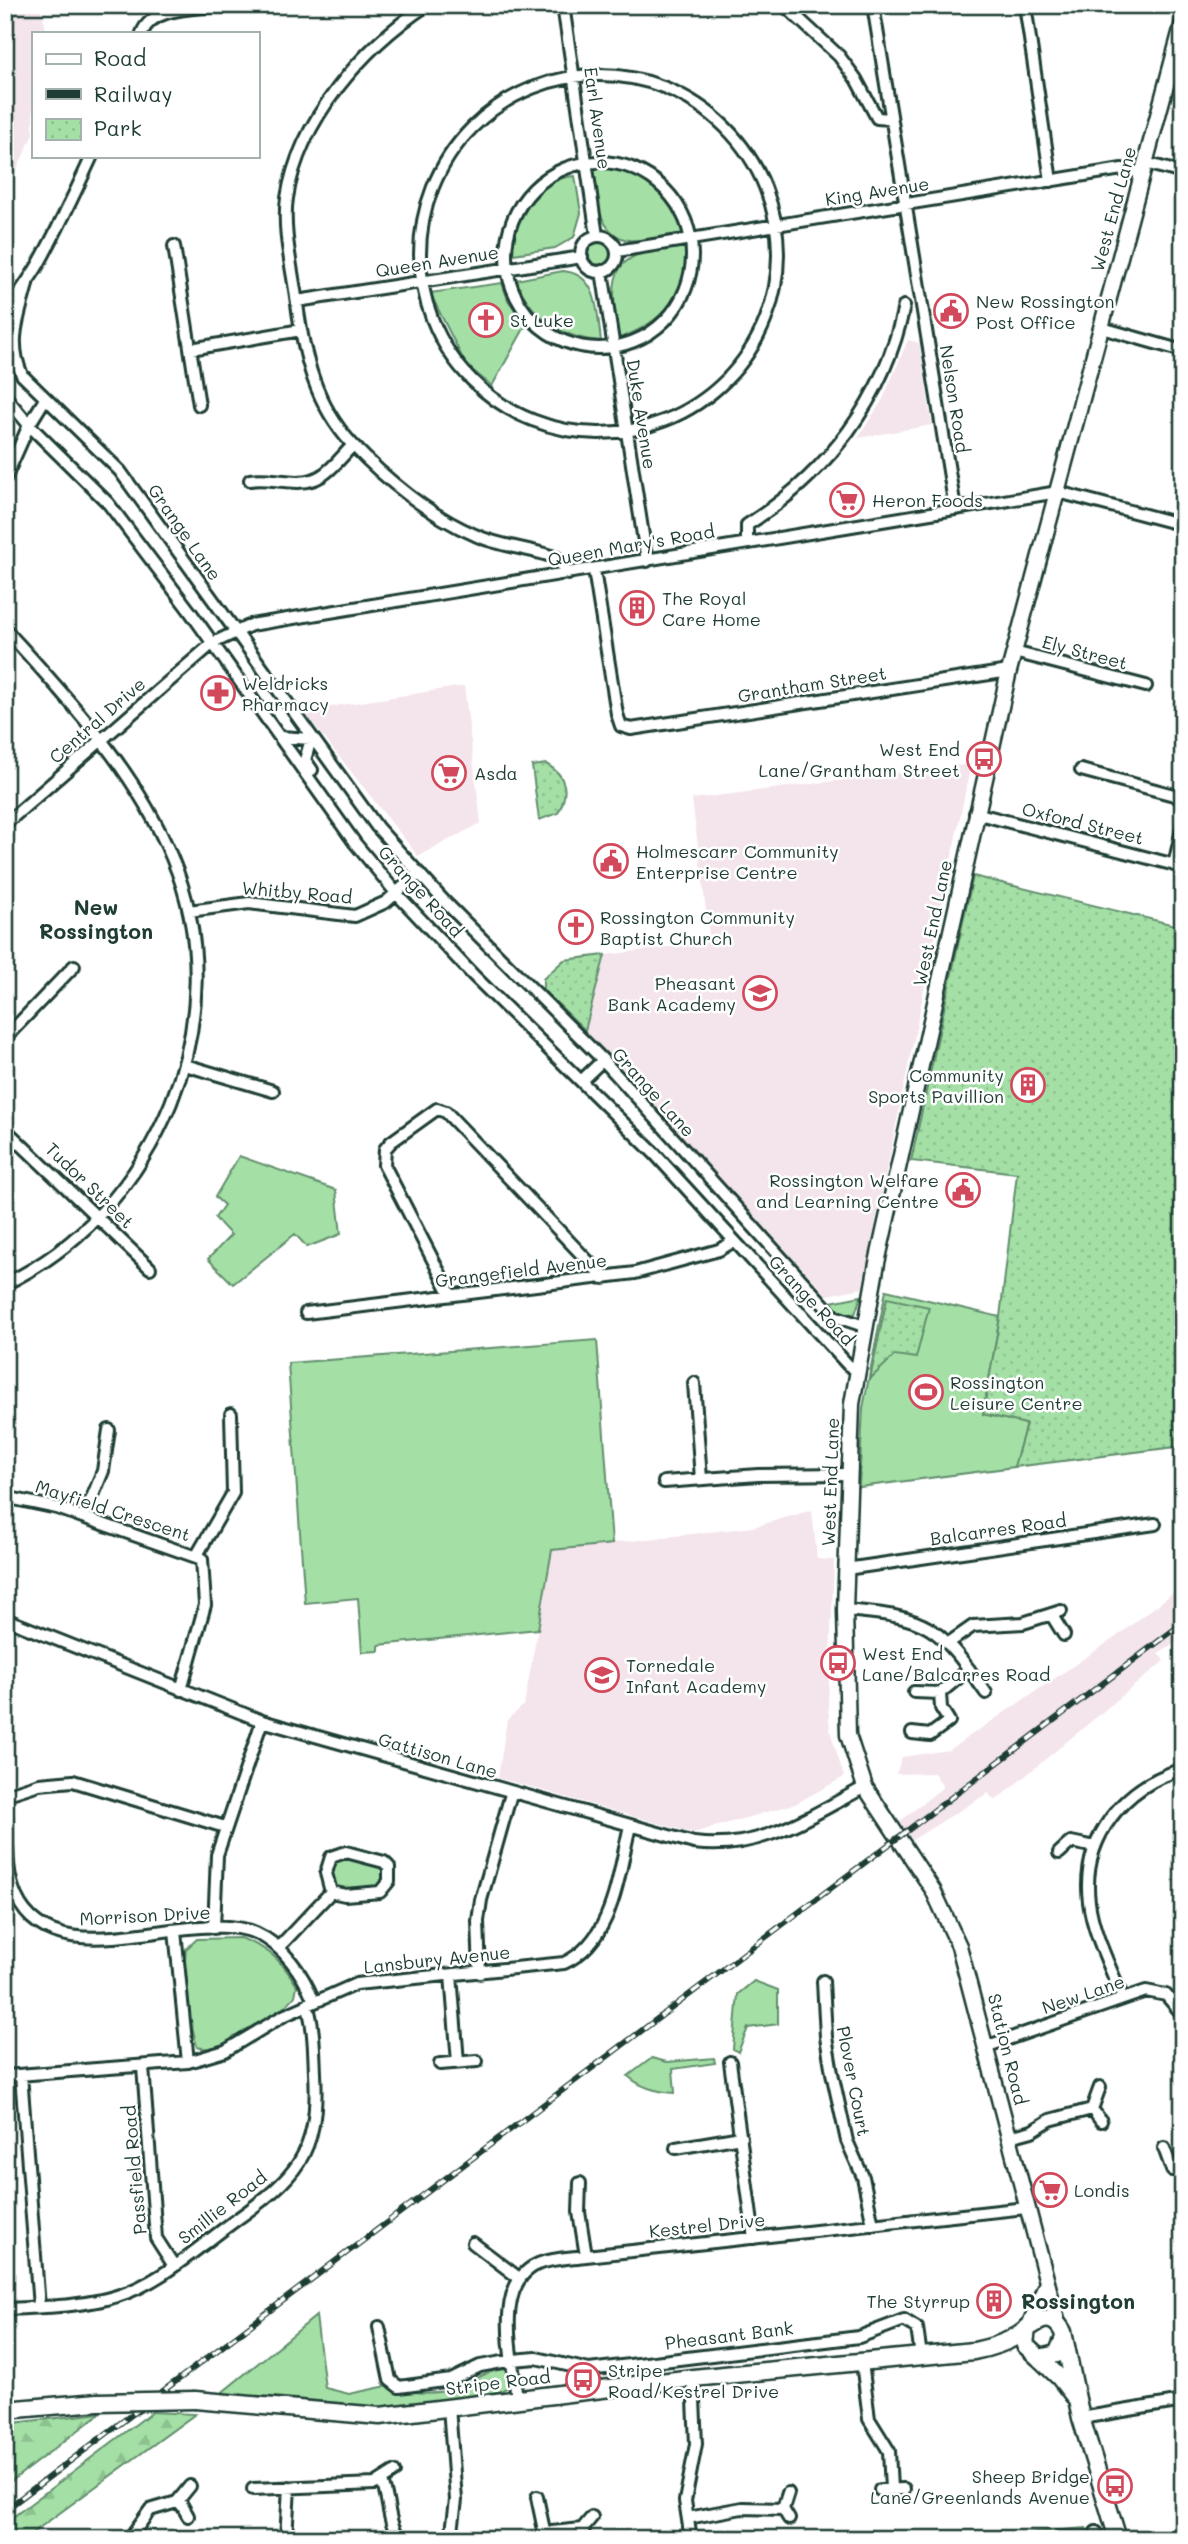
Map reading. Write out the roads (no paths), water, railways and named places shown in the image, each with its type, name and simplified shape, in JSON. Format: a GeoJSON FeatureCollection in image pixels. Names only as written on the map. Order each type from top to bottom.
{"type":"FeatureCollection","features":[{"type":"Feature","properties":{"kind":"main road"},"geometry":{"type":"LineString","coordinates":[[1078,2401],[1060,2378],[1025,2345],[1028,2327],[1045,2319],[1061,2330],[1078,2401],[1082,2418],[1118,2539]]}},
{"type":"Feature","properties":{"kind":"main road","name":"Stripe Road"},"geometry":{"type":"LineString","coordinates":[[995,2347],[1028,2327]]}},
{"type":"Feature","properties":{"kind":"main road"},"geometry":{"type":"LineString","coordinates":[[1036,2357],[1057,2354],[1061,2330]]}},
{"type":"Feature","properties":{"kind":"main road","name":"Stripe Road"},"geometry":{"type":"LineString","coordinates":[[5,2410],[98,2402],[195,2400],[380,2416],[693,2378],[995,2347],[1036,2357]]}},
{"type":"Feature","properties":{"kind":"street"},"geometry":{"type":"LineString","coordinates":[[143,32],[158,10],[220,5]]}},
{"type":"Feature","properties":{"kind":"street"},"geometry":{"type":"LineString","coordinates":[[427,5],[398,26],[347,78],[318,119],[299,157],[286,200],[301,330],[323,407],[353,445],[394,482],[450,522],[500,544],[557,558],[568,574]]}},
{"type":"Feature","properties":{"kind":"street","name":"Earl Avenue"},"geometry":{"type":"LineString","coordinates":[[563,5],[597,236]]}},
{"type":"Feature","properties":{"kind":"street"},"geometry":{"type":"LineString","coordinates":[[784,5],[839,56],[877,118],[891,119]]}},
{"type":"Feature","properties":{"kind":"street","name":"Nelson Road"},"geometry":{"type":"LineString","coordinates":[[873,5],[955,508]]}},
{"type":"Feature","properties":{"kind":"street"},"geometry":{"type":"LineString","coordinates":[[1024,5],[1051,181]]}},
{"type":"Feature","properties":{"kind":"street","name":"West End Lane"},"geometry":{"type":"LineString","coordinates":[[896,1838],[865,1787],[848,1735],[845,1610],[849,1474],[856,1370],[975,813],[1009,671],[1183,23]]}},
{"type":"Feature","properties":{"kind":"street"},"geometry":{"type":"LineString","coordinates":[[575,78],[605,78],[647,84],[670,90],[708,110],[750,150],[772,195],[777,224],[780,271],[760,330],[749,346],[726,374],[698,398],[657,420],[628,431],[599,432],[545,424],[511,409],[482,390],[461,371],[450,355],[431,322],[417,282],[419,229],[433,177],[445,158],[490,114],[575,78]]}},
{"type":"Feature","properties":{"kind":"street","name":"Grange Lane"},"geometry":{"type":"LineString","coordinates":[[91,158],[68,209],[8,322],[11,358],[22,375],[120,471],[377,827],[603,1060],[834,1316],[842,1321],[864,1326]]}},
{"type":"Feature","properties":{"kind":"street"},"geometry":{"type":"LineString","coordinates":[[587,162],[617,164],[651,178],[678,205],[691,239],[692,272],[680,302],[649,335],[614,348],[584,349],[545,332],[518,302],[506,268],[507,239],[523,199],[540,181],[560,170],[587,162]]}},
{"type":"Feature","properties":{"kind":"street","name":"King Avenue"},"geometry":{"type":"LineString","coordinates":[[617,251],[1122,169],[1144,168],[1183,173]]}},
{"type":"Feature","properties":{"kind":"street"},"geometry":{"type":"LineString","coordinates":[[597,236],[612,241],[617,251],[614,263],[602,271],[591,269],[582,257],[584,246],[597,236]]}},
{"type":"Feature","properties":{"kind":"street"},"geometry":{"type":"LineString","coordinates":[[174,246],[199,405]]}},
{"type":"Feature","properties":{"kind":"street","name":"Queen Avenue"},"geometry":{"type":"LineString","coordinates":[[297,301],[582,257]]}},
{"type":"Feature","properties":{"kind":"street","name":"Duke Avenue"},"geometry":{"type":"LineString","coordinates":[[602,271],[647,561]]}},
{"type":"Feature","properties":{"kind":"street"},"geometry":{"type":"LineString","coordinates":[[747,543],[747,524],[811,475],[855,425],[887,366],[904,306]]}},
{"type":"Feature","properties":{"kind":"street"},"geometry":{"type":"LineString","coordinates":[[1102,328],[1183,351]]}},
{"type":"Feature","properties":{"kind":"street"},"geometry":{"type":"LineString","coordinates":[[191,349],[301,330]]}},
{"type":"Feature","properties":{"kind":"street","name":"Grange Road"},"geometry":{"type":"LineString","coordinates":[[5,396],[29,425],[107,503],[213,643],[327,804],[397,894],[473,975],[655,1154],[848,1365],[856,1370]]}},
{"type":"Feature","properties":{"kind":"street"},"geometry":{"type":"LineString","coordinates":[[5,479],[29,425],[46,399]]}},
{"type":"Feature","properties":{"kind":"street"},"geometry":{"type":"LineString","coordinates":[[250,480],[268,477],[297,482],[312,481],[323,475],[353,445]]}},
{"type":"Feature","properties":{"kind":"street"},"geometry":{"type":"LineString","coordinates":[[1058,492],[1183,525]]}},
{"type":"Feature","properties":{"kind":"street","name":"Queen Mary's Road"},"geometry":{"type":"LineString","coordinates":[[213,643],[251,625],[1058,492]]}},
{"type":"Feature","properties":{"kind":"street","name":"Grantham Street"},"geometry":{"type":"LineString","coordinates":[[594,570],[619,727],[631,729],[1009,671]]}},
{"type":"Feature","properties":{"kind":"street"},"geometry":{"type":"LineString","coordinates":[[5,629],[103,738],[157,826],[175,866],[189,911],[197,976],[185,1065],[156,1139],[98,1217],[51,1257],[5,1284]]}},
{"type":"Feature","properties":{"kind":"street","name":"Central Drive"},"geometry":{"type":"LineString","coordinates":[[5,824],[213,643]]}},
{"type":"Feature","properties":{"kind":"street","name":"Ely Street"},"geometry":{"type":"LineString","coordinates":[[1014,652],[1146,686]]}},
{"type":"Feature","properties":{"kind":"street"},"geometry":{"type":"LineString","coordinates":[[280,737],[311,739],[305,760],[322,785],[327,804]]}},
{"type":"Feature","properties":{"kind":"street"},"geometry":{"type":"LineString","coordinates":[[1081,770],[1174,795],[1181,799],[1183,806]]}},
{"type":"Feature","properties":{"kind":"street","name":"Oxford Street"},"geometry":{"type":"LineString","coordinates":[[975,813],[1179,866]]}},
{"type":"Feature","properties":{"kind":"street"},"geometry":{"type":"LineString","coordinates":[[1179,866],[1183,825]]}},
{"type":"Feature","properties":{"kind":"street"},"geometry":{"type":"LineString","coordinates":[[397,894],[419,873]]}},
{"type":"Feature","properties":{"kind":"street","name":"Whitby Road"},"geometry":{"type":"LineString","coordinates":[[189,911],[248,903],[355,916],[378,907],[397,894]]}},
{"type":"Feature","properties":{"kind":"street"},"geometry":{"type":"LineString","coordinates":[[5,1038],[74,966]]}},
{"type":"Feature","properties":{"kind":"street"},"geometry":{"type":"LineString","coordinates":[[582,1080],[603,1060]]}},
{"type":"Feature","properties":{"kind":"street"},"geometry":{"type":"LineString","coordinates":[[185,1065],[273,1091]]}},
{"type":"Feature","properties":{"kind":"street"},"geometry":{"type":"LineString","coordinates":[[451,1295],[384,1165],[385,1149],[430,1111],[446,1112],[604,1278]]}},
{"type":"Feature","properties":{"kind":"street","name":"Tudor Street"},"geometry":{"type":"LineString","coordinates":[[5,1129],[150,1268]]}},
{"type":"Feature","properties":{"kind":"street"},"geometry":{"type":"LineString","coordinates":[[736,1243],[755,1230]]}},
{"type":"Feature","properties":{"kind":"street","name":"Grangefield Avenue"},"geometry":{"type":"LineString","coordinates":[[306,1313],[604,1278],[671,1265],[736,1243]]}},
{"type":"Feature","properties":{"kind":"street"},"geometry":{"type":"LineString","coordinates":[[694,1383],[701,1479]]}},
{"type":"Feature","properties":{"kind":"street"},"geometry":{"type":"LineString","coordinates":[[197,1555],[233,1493],[231,1414]]}},
{"type":"Feature","properties":{"kind":"street"},"geometry":{"type":"LineString","coordinates":[[84,1517],[103,1471],[109,1430]]}},
{"type":"Feature","properties":{"kind":"street"},"geometry":{"type":"LineString","coordinates":[[664,1482],[849,1474]]}},
{"type":"Feature","properties":{"kind":"street","name":"Mayfield Crescent"},"geometry":{"type":"LineString","coordinates":[[5,1497],[84,1517],[197,1555],[204,1567],[205,1605],[181,1690]]}},
{"type":"Feature","properties":{"kind":"street","name":"Balcarres Road"},"geometry":{"type":"LineString","coordinates":[[846,1569],[1156,1524]]}},
{"type":"Feature","properties":{"kind":"street"},"geometry":{"type":"LineString","coordinates":[[845,1610],[894,1614],[918,1622],[950,1642],[986,1693]]}},
{"type":"Feature","properties":{"kind":"street"},"geometry":{"type":"LineString","coordinates":[[950,1642],[973,1626],[1023,1623],[1056,1612],[1064,1635]]}},
{"type":"Feature","properties":{"kind":"street","name":"Gattison Lane"},"geometry":{"type":"LineString","coordinates":[[5,1619],[262,1721],[511,1794],[694,1843],[737,1844],[772,1836],[865,1787]]}},
{"type":"Feature","properties":{"kind":"street"},"geometry":{"type":"LineString","coordinates":[[914,1692],[940,1693],[969,1669]]}},
{"type":"Feature","properties":{"kind":"street"},"geometry":{"type":"LineString","coordinates":[[912,1733],[930,1735],[948,1721],[941,1708],[940,1693]]}},
{"type":"Feature","properties":{"kind":"street"},"geometry":{"type":"LineString","coordinates":[[214,1928],[215,1870],[225,1827],[262,1721]]}},
{"type":"Feature","properties":{"kind":"street"},"geometry":{"type":"LineString","coordinates":[[1123,1999],[1089,1902],[1095,1847],[1106,1823],[1129,1795],[1163,1774],[1183,1769]]}},
{"type":"Feature","properties":{"kind":"street"},"geometry":{"type":"LineString","coordinates":[[5,1795],[39,1784],[73,1781],[225,1827]]}},
{"type":"Feature","properties":{"kind":"street"},"geometry":{"type":"LineString","coordinates":[[480,1973],[478,1921],[481,1900],[511,1794]]}},
{"type":"Feature","properties":{"kind":"street","name":"Morrison Drive"},"geometry":{"type":"LineString","coordinates":[[5,1801],[12,1886],[24,1912],[53,1932],[78,1938],[214,1928],[255,1933],[279,1947]]}},
{"type":"Feature","properties":{"kind":"street","name":"Lansbury Avenue"},"geometry":{"type":"LineString","coordinates":[[5,2076],[188,2062],[225,2051],[310,2003],[375,1980],[480,1973],[564,1963],[588,1947],[605,1922],[631,1826]]}},
{"type":"Feature","properties":{"kind":"street","name":"Station Road"},"geometry":{"type":"LineString","coordinates":[[896,1838],[933,1890],[959,1946],[988,2046],[1046,2285],[1061,2330]]}},
{"type":"Feature","properties":{"kind":"street"},"geometry":{"type":"LineString","coordinates":[[1059,1853],[1071,1842],[1095,1847]]}},
{"type":"Feature","properties":{"kind":"street"},"geometry":{"type":"LineString","coordinates":[[337,1853],[384,1863],[388,1867],[390,1877],[380,1892],[345,1895],[331,1892],[327,1882],[327,1865],[337,1853]]}},
{"type":"Feature","properties":{"kind":"street"},"geometry":{"type":"LineString","coordinates":[[310,2003],[279,1947],[331,1892]]}},
{"type":"Feature","properties":{"kind":"street"},"geometry":{"type":"LineString","coordinates":[[175,1931],[188,2062]]}},
{"type":"Feature","properties":{"kind":"street"},"geometry":{"type":"LineString","coordinates":[[451,1975],[458,2062]]}},
{"type":"Feature","properties":{"kind":"street","name":"Plover Court"},"geometry":{"type":"LineString","coordinates":[[823,1981],[825,2036],[832,2073],[847,2141],[863,2177],[873,2225]]}},
{"type":"Feature","properties":{"kind":"street","name":"New Lane"},"geometry":{"type":"LineString","coordinates":[[988,2046],[1146,1991],[1167,1995],[1183,2015]]}},
{"type":"Feature","properties":{"kind":"street","name":"Smillie Road"},"geometry":{"type":"LineString","coordinates":[[5,2309],[119,2296],[174,2266],[286,2180],[302,2160],[315,2127],[317,2105],[310,2003]]}},
{"type":"Feature","properties":{"kind":"street"},"geometry":{"type":"LineString","coordinates":[[440,2064],[477,2061]]}},
{"type":"Feature","properties":{"kind":"street"},"geometry":{"type":"LineString","coordinates":[[730,2062],[754,2238]]}},
{"type":"Feature","properties":{"kind":"street","name":"Passfield Road"},"geometry":{"type":"LineString","coordinates":[[143,2067],[156,2238],[174,2266]]}},
{"type":"Feature","properties":{"kind":"street"},"geometry":{"type":"LineString","coordinates":[[21,2075],[39,2307]]}},
{"type":"Feature","properties":{"kind":"street"},"geometry":{"type":"LineString","coordinates":[[1092,2109],[1100,2087]]}},
{"type":"Feature","properties":{"kind":"street"},"geometry":{"type":"LineString","coordinates":[[1010,2137],[1032,2132],[1050,2120],[1092,2109]]}},
{"type":"Feature","properties":{"kind":"street"},"geometry":{"type":"LineString","coordinates":[[1092,2109],[1101,2121]]}},
{"type":"Feature","properties":{"kind":"street"},"geometry":{"type":"LineString","coordinates":[[676,2148],[741,2137]]}},
{"type":"Feature","properties":{"kind":"street"},"geometry":{"type":"LineString","coordinates":[[1164,2148],[1172,2170],[1183,2169]]}},
{"type":"Feature","properties":{"kind":"street"},"geometry":{"type":"LineString","coordinates":[[580,2183],[581,2229],[586,2256]]}},
{"type":"Feature","properties":{"kind":"street","name":"Kestrel Drive"},"geometry":{"type":"LineString","coordinates":[[519,2278],[538,2264],[586,2256],[1026,2208]]}},
{"type":"Feature","properties":{"kind":"street"},"geometry":{"type":"LineString","coordinates":[[473,2243],[519,2278],[509,2303],[517,2399]]}},
{"type":"Feature","properties":{"kind":"street"},"geometry":{"type":"LineString","coordinates":[[1028,2327],[1046,2285]]}},
{"type":"Feature","properties":{"kind":"street","name":"Pheasant Bank"},"geometry":{"type":"LineString","coordinates":[[513,2360],[536,2358],[563,2367],[589,2370],[859,2337],[904,2320],[917,2328],[921,2356]]}},
{"type":"Feature","properties":{"kind":"street"},"geometry":{"type":"LineString","coordinates":[[379,2327],[390,2380],[399,2388],[451,2380],[480,2366],[513,2360]]}},
{"type":"Feature","properties":{"kind":"street"},"geometry":{"type":"LineString","coordinates":[[862,2362],[869,2419],[889,2451],[885,2490],[904,2489]]}},
{"type":"Feature","properties":{"kind":"street"},"geometry":{"type":"LineString","coordinates":[[691,2539],[686,2487],[697,2429],[693,2378]]}},
{"type":"Feature","properties":{"kind":"street"},"geometry":{"type":"LineString","coordinates":[[1082,2418],[1183,2402]]}},
{"type":"Feature","properties":{"kind":"street"},"geometry":{"type":"LineString","coordinates":[[449,2407],[455,2490],[452,2539]]}},
{"type":"Feature","properties":{"kind":"street"},"geometry":{"type":"LineString","coordinates":[[253,2489],[382,2482],[394,2472]]}},
{"type":"Feature","properties":{"kind":"street"},"geometry":{"type":"LineString","coordinates":[[382,2482],[396,2537]]}},
{"type":"Feature","properties":{"kind":"street"},"geometry":{"type":"LineString","coordinates":[[129,2539],[150,2510],[179,2500],[190,2486]]}},
{"type":"Feature","properties":{"kind":"street"},"geometry":{"type":"LineString","coordinates":[[286,2539],[289,2487]]}},
{"type":"Feature","properties":{"kind":"street"},"geometry":{"type":"LineString","coordinates":[[788,2493],[783,2509],[789,2519]]}},
{"type":"Feature","properties":{"kind":"street"},"geometry":{"type":"LineString","coordinates":[[537,2497],[543,2537],[584,2534],[592,2517]]}},
{"type":"Feature","properties":{"kind":"street"},"geometry":{"type":"LineString","coordinates":[[179,2500],[188,2516]]}},
{"type":"Feature","properties":{"kind":"street"},"geometry":{"type":"LineString","coordinates":[[688,2518],[742,2508],[783,2509]]}},
{"type":"Feature","properties":{"kind":"street"},"geometry":{"type":"LineString","coordinates":[[115,2539],[122,2539]]}},
{"type":"Feature","properties":{"kind":"railway"},"geometry":{"type":"LineString","coordinates":[[5,2510],[1183,1623]]}},
{"type":"Feature","properties":{"kind":"place","name":"New Rossington Post Office"},"geometry":{"type":"Point","coordinates":[951,311]}},
{"type":"Feature","properties":{"kind":"place","name":"St Luke"},"geometry":{"type":"Point","coordinates":[486,320]}},
{"type":"Feature","properties":{"kind":"place","name":"Heron Foods"},"geometry":{"type":"Point","coordinates":[847,500]}},
{"type":"Feature","properties":{"kind":"place","name":"The Royal Care Home"},"geometry":{"type":"Point","coordinates":[637,608]}},
{"type":"Feature","properties":{"kind":"place","name":"Weldricks Pharmacy"},"geometry":{"type":"Point","coordinates":[218,693]}},
{"type":"Feature","properties":{"kind":"place","name":"West End Lane/Grantham Street"},"geometry":{"type":"Point","coordinates":[984,759]}},
{"type":"Feature","properties":{"kind":"place","name":"Asda"},"geometry":{"type":"Point","coordinates":[449,773]}},
{"type":"Feature","properties":{"kind":"place","name":"Holmescarr Community Enterprise Centre"},"geometry":{"type":"Point","coordinates":[611,861]}},
{"type":"Feature","properties":{"kind":"place","name":"Rossington Community Baptist Church"},"geometry":{"type":"Point","coordinates":[576,927]}},
{"type":"Feature","properties":{"kind":"place","name":"Pheasant Bank Academy"},"geometry":{"type":"Point","coordinates":[760,993]}},
{"type":"Feature","properties":{"kind":"place","name":"Community Sports Pavillion"},"geometry":{"type":"Point","coordinates":[1028,1085]}},
{"type":"Feature","properties":{"kind":"place","name":"Rossington Welfare and Learning Centre"},"geometry":{"type":"Point","coordinates":[963,1190]}},
{"type":"Feature","properties":{"kind":"place","name":"Rossington Leisure Centre"},"geometry":{"type":"Point","coordinates":[926,1392]}},
{"type":"Feature","properties":{"kind":"place","name":"West End Lane/Balcarres Road"},"geometry":{"type":"Point","coordinates":[838,1663]}},
{"type":"Feature","properties":{"kind":"place","name":"Tornedale Infant Academy"},"geometry":{"type":"Point","coordinates":[602,1675]}},
{"type":"Feature","properties":{"kind":"place","name":"Londis"},"geometry":{"type":"Point","coordinates":[1050,2190]}},
{"type":"Feature","properties":{"kind":"place","name":"The Styrrup"},"geometry":{"type":"Point","coordinates":[994,2301]}},
{"type":"Feature","properties":{"kind":"place","name":"Stripe Road/Kestrel Drive"},"geometry":{"type":"Point","coordinates":[583,2380]}},
{"type":"Feature","properties":{"kind":"place","name":"Sheep Bridge Lane/Greenlands Avenue"},"geometry":{"type":"Point","coordinates":[1115,2486]}},
{"type":"Feature","properties":{"kind":"district","name":"New Rossington"},"geometry":{"type":"Point","coordinates":[96,918]}},
{"type":"Feature","properties":{"kind":"district","name":"Rossington"},"geometry":{"type":"Point","coordinates":[1078,2300]}}]}
